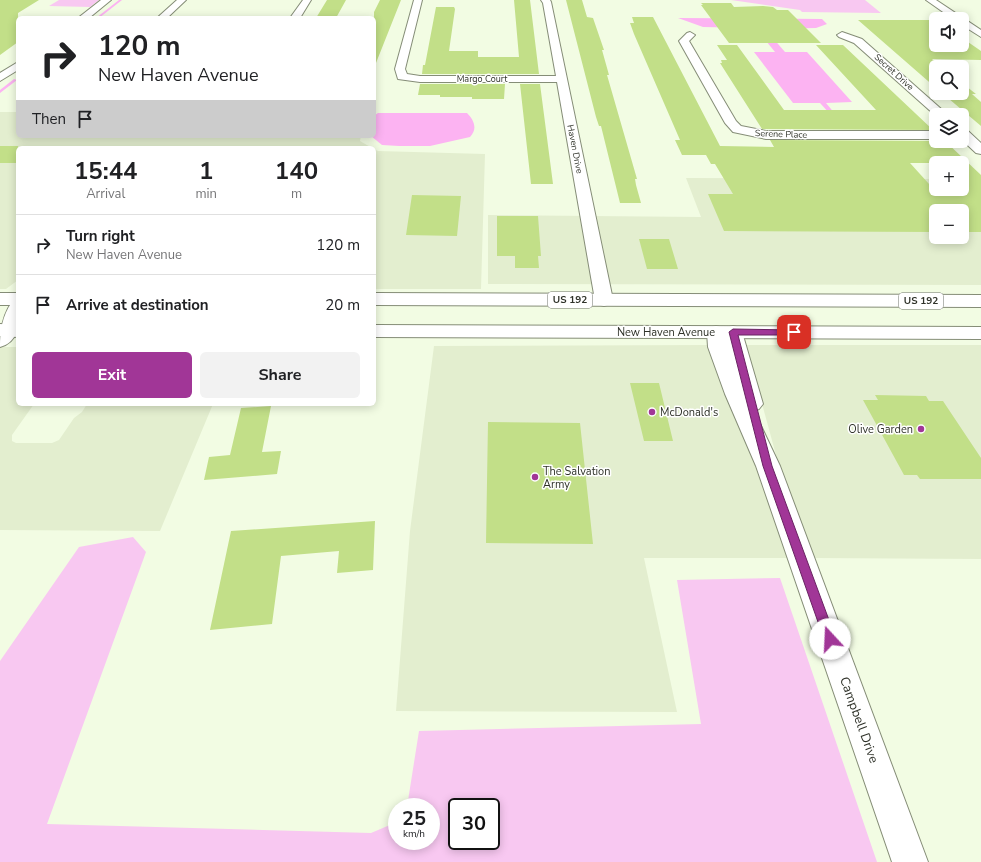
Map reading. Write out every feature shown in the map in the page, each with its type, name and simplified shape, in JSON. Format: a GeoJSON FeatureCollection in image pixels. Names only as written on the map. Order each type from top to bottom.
{"type":"FeatureCollection","features":[{"type":"Feature","properties":{"kind":"street"},"geometry":{"type":"LineString","coordinates":[[85,16],[107,0]]}},
{"type":"Feature","properties":{"kind":"street"},"geometry":{"type":"LineString","coordinates":[[164,16],[182,0]]}},
{"type":"Feature","properties":{"kind":"street"},"geometry":{"type":"LineString","coordinates":[[296,16],[307,0]]}},
{"type":"Feature","properties":{"kind":"street","name":"Margo Court"},"geometry":{"type":"LineString","coordinates":[[418,0],[400,69],[402,77],[420,79],[562,79]]}},
{"type":"Feature","properties":{"kind":"street","name":"Haven Drive"},"geometry":{"type":"LineString","coordinates":[[545,0],[547,2],[604,300]]}},
{"type":"Feature","properties":{"kind":"street"},"geometry":{"type":"LineString","coordinates":[[930,0],[948,12]]}},
{"type":"Feature","properties":{"kind":"street"},"geometry":{"type":"LineString","coordinates":[[969,26],[981,34]]}},
{"type":"Feature","properties":{"kind":"street","name":"Serene Place"},"geometry":{"type":"LineString","coordinates":[[690,35],[684,41],[731,123],[737,129],[766,135],[929,135]]}},
{"type":"Feature","properties":{"kind":"street","name":"Secret Drive"},"geometry":{"type":"LineString","coordinates":[[842,35],[858,41],[934,108]]}},
{"type":"Feature","properties":{"kind":"street"},"geometry":{"type":"LineString","coordinates":[[1,78],[16,67]]}},
{"type":"Feature","properties":{"kind":"street"},"geometry":{"type":"LineString","coordinates":[[1,78],[16,77]]}},
{"type":"Feature","properties":{"kind":"street"},"geometry":{"type":"LineString","coordinates":[[969,140],[981,150]]}},
{"type":"Feature","properties":{"kind":"street"},"geometry":{"type":"LineString","coordinates":[[0,299],[16,300]]}},
{"type":"Feature","properties":{"kind":"street","name":"US 192"},"geometry":{"type":"LineString","coordinates":[[376,299],[981,301]]}},
{"type":"Feature","properties":{"kind":"street"},"geometry":{"type":"LineString","coordinates":[[534,332],[579,319],[596,311],[604,300]]}},
{"type":"Feature","properties":{"kind":"street"},"geometry":{"type":"LineString","coordinates":[[724,332],[720,322],[728,316],[767,300]]}},
{"type":"Feature","properties":{"kind":"street"},"geometry":{"type":"LineString","coordinates":[[0,314],[16,302]]}},
{"type":"Feature","properties":{"kind":"street"},"geometry":{"type":"LineString","coordinates":[[7,333],[16,311]]}},
{"type":"Feature","properties":{"kind":"street","name":"New Haven Avenue"},"geometry":{"type":"LineString","coordinates":[[376,331],[981,333]]}},
{"type":"Feature","properties":{"kind":"street","name":"Campbell Drive"},"geometry":{"type":"LineString","coordinates":[[724,332],[718,347],[735,394],[768,466],[910,862]]}},
{"type":"Feature","properties":{"kind":"shaded area"},"geometry":{"type":"Polygon","coordinates":[[[59,0],[99,0],[90,7],[49,6],[59,0]]]}},
{"type":"Feature","properties":{"kind":"shaded area"},"geometry":{"type":"Polygon","coordinates":[[[731,0],[865,0],[881,13],[802,12],[800,10],[731,0]]]}},
{"type":"Feature","properties":{"kind":"shaded area"},"geometry":{"type":"Polygon","coordinates":[[[678,18],[822,19],[827,24],[816,28],[765,29],[785,52],[807,52],[852,102],[826,103],[846,127],[842,127],[820,103],[793,103],[754,52],[775,52],[757,30],[753,28],[703,27],[678,18]]]}},
{"type":"Feature","properties":{"kind":"shaded area"},"geometry":{"type":"Polygon","coordinates":[[[0,112],[16,112],[16,138],[361,138],[360,141],[369,146],[16,146],[16,282],[6,289],[0,289],[0,112]]]}},
{"type":"Feature","properties":{"kind":"shaded area"},"geometry":{"type":"Polygon","coordinates":[[[378,113],[467,113],[472,119],[474,131],[470,137],[430,146],[382,145],[373,138],[376,138],[376,114],[378,113]]]}},
{"type":"Feature","properties":{"kind":"shaded area"},"geometry":{"type":"Polygon","coordinates":[[[376,150],[485,154],[481,289],[376,289],[376,150]]]}},
{"type":"Feature","properties":{"kind":"shaded area"},"geometry":{"type":"Polygon","coordinates":[[[686,178],[929,179],[929,196],[969,196],[969,185],[981,179],[981,285],[488,284],[488,215],[701,217],[686,178]]]}},
{"type":"Feature","properties":{"kind":"shaded area"},"geometry":{"type":"Polygon","coordinates":[[[708,345],[757,465],[788,558],[644,558],[677,712],[396,711],[410,531],[434,346],[708,345]]]}},
{"type":"Feature","properties":{"kind":"shaded area"},"geometry":{"type":"Polygon","coordinates":[[[746,345],[981,345],[981,559],[813,558],[779,466],[746,345]]]}},
{"type":"Feature","properties":{"kind":"shaded area"},"geometry":{"type":"Polygon","coordinates":[[[0,347],[16,347],[16,406],[33,406],[12,435],[12,441],[16,443],[52,443],[59,440],[74,418],[82,412],[86,406],[212,406],[160,531],[0,530],[0,347]]]}},
{"type":"Feature","properties":{"kind":"shaded area"},"geometry":{"type":"Polygon","coordinates":[[[133,537],[146,552],[47,824],[371,833],[388,826],[388,850],[440,850],[440,798],[408,798],[419,731],[701,724],[677,580],[780,578],[877,862],[0,862],[0,661],[79,547],[133,537]]]}},
{"type":"Feature","properties":{"kind":"building"},"geometry":{"type":"Polygon","coordinates":[[[0,0],[39,0],[18,13],[18,16],[16,16],[16,43],[0,55],[0,0]]]}},
{"type":"Feature","properties":{"kind":"building"},"geometry":{"type":"Polygon","coordinates":[[[327,0],[346,0],[337,16],[317,16],[327,0]]]}},
{"type":"Feature","properties":{"kind":"building"},"geometry":{"type":"Polygon","coordinates":[[[380,0],[401,0],[376,63],[376,16],[374,16],[374,12],[380,0]]]}},
{"type":"Feature","properties":{"kind":"building"},"geometry":{"type":"Polygon","coordinates":[[[514,0],[530,0],[539,74],[422,74],[436,7],[454,7],[455,9],[449,51],[478,51],[478,57],[519,57],[514,0]]]}},
{"type":"Feature","properties":{"kind":"building"},"geometry":{"type":"Polygon","coordinates":[[[566,0],[582,0],[587,17],[593,18],[604,50],[602,50],[609,75],[607,75],[637,179],[635,179],[641,203],[620,203],[601,126],[599,126],[596,117],[566,0]]]}},
{"type":"Feature","properties":{"kind":"building"},"geometry":{"type":"Polygon","coordinates":[[[701,3],[731,3],[734,7],[763,6],[773,7],[777,10],[788,10],[821,43],[729,43],[701,3]]]}},
{"type":"Feature","properties":{"kind":"building"},"geometry":{"type":"Polygon","coordinates":[[[632,17],[653,17],[720,146],[774,147],[770,140],[929,141],[929,148],[952,148],[961,156],[929,156],[929,163],[910,163],[929,184],[929,196],[969,196],[969,164],[981,175],[981,232],[969,232],[969,204],[929,204],[929,232],[724,231],[708,194],[733,194],[715,164],[711,164],[706,155],[682,155],[675,140],[680,140],[630,23],[634,23],[632,17]]]}},
{"type":"Feature","properties":{"kind":"building"},"geometry":{"type":"Polygon","coordinates":[[[858,20],[929,20],[929,52],[969,52],[969,43],[981,51],[981,60],[929,60],[929,82],[858,20]]]}},
{"type":"Feature","properties":{"kind":"building"},"geometry":{"type":"Polygon","coordinates":[[[717,45],[737,45],[784,110],[876,110],[816,45],[843,45],[929,126],[929,130],[762,129],[720,63],[722,63],[721,60],[727,60],[717,45]]]}},
{"type":"Feature","properties":{"kind":"building"},"geometry":{"type":"Polygon","coordinates":[[[420,84],[505,84],[504,99],[472,99],[472,97],[418,95],[420,84]]]}},
{"type":"Feature","properties":{"kind":"building"},"geometry":{"type":"Polygon","coordinates":[[[520,84],[540,84],[553,184],[531,184],[520,84]]]}},
{"type":"Feature","properties":{"kind":"building"},"geometry":{"type":"Polygon","coordinates":[[[969,88],[976,94],[972,94],[981,102],[981,126],[969,116],[969,108],[960,108],[950,100],[969,100],[969,88]]]}},
{"type":"Feature","properties":{"kind":"building"},"geometry":{"type":"Polygon","coordinates":[[[0,146],[16,146],[16,163],[0,163],[0,146]]]}},
{"type":"Feature","properties":{"kind":"building"},"geometry":{"type":"Polygon","coordinates":[[[412,195],[461,196],[457,236],[406,235],[412,195]]]}},
{"type":"Feature","properties":{"kind":"building"},"geometry":{"type":"Polygon","coordinates":[[[497,216],[538,216],[541,256],[538,256],[539,268],[515,268],[515,256],[497,256],[497,216]]]}},
{"type":"Feature","properties":{"kind":"building"},"geometry":{"type":"Polygon","coordinates":[[[639,239],[669,239],[678,269],[647,269],[639,239]]]}},
{"type":"Feature","properties":{"kind":"building","name":"McDonald's"},"geometry":{"type":"Polygon","coordinates":[[[630,383],[659,383],[673,441],[644,441],[630,383]]]}},
{"type":"Feature","properties":{"kind":"building","name":"Olive Garden"},"geometry":{"type":"Polygon","coordinates":[[[875,395],[926,396],[929,401],[943,401],[981,458],[981,479],[920,479],[917,475],[904,475],[863,400],[878,400],[875,395]]]}},
{"type":"Feature","properties":{"kind":"building"},"geometry":{"type":"Polygon","coordinates":[[[271,406],[262,452],[281,451],[277,474],[204,480],[209,457],[230,455],[241,408],[271,406]]]}},
{"type":"Feature","properties":{"kind":"building"},"geometry":{"type":"Polygon","coordinates":[[[488,422],[580,423],[593,544],[486,543],[488,422]]]}},
{"type":"Feature","properties":{"kind":"building"},"geometry":{"type":"Polygon","coordinates":[[[375,521],[373,570],[337,573],[339,551],[281,556],[272,624],[210,630],[231,531],[375,521]]]}},
{"type":"Feature","properties":{"kind":"waterway"},"geometry":{"type":"LineString","coordinates":[[100,16],[121,0]]}},
{"type":"Feature","properties":{"kind":"waterway"},"geometry":{"type":"LineString","coordinates":[[0,92],[15,80]]}},
{"type":"Feature","properties":{"kind":"place","name":"McDonald's"},"geometry":{"type":"Point","coordinates":[652,412]}},
{"type":"Feature","properties":{"kind":"place","name":"Olive Garden"},"geometry":{"type":"Point","coordinates":[921,429]}},
{"type":"Feature","properties":{"kind":"place","name":"The Salvation Army"},"geometry":{"type":"Point","coordinates":[535,477]}},
{"type":"Feature","properties":{"kind":"route"},"geometry":{"type":"LineString","coordinates":[[794,332],[733,332],[768,466],[830,639]]}}]}
